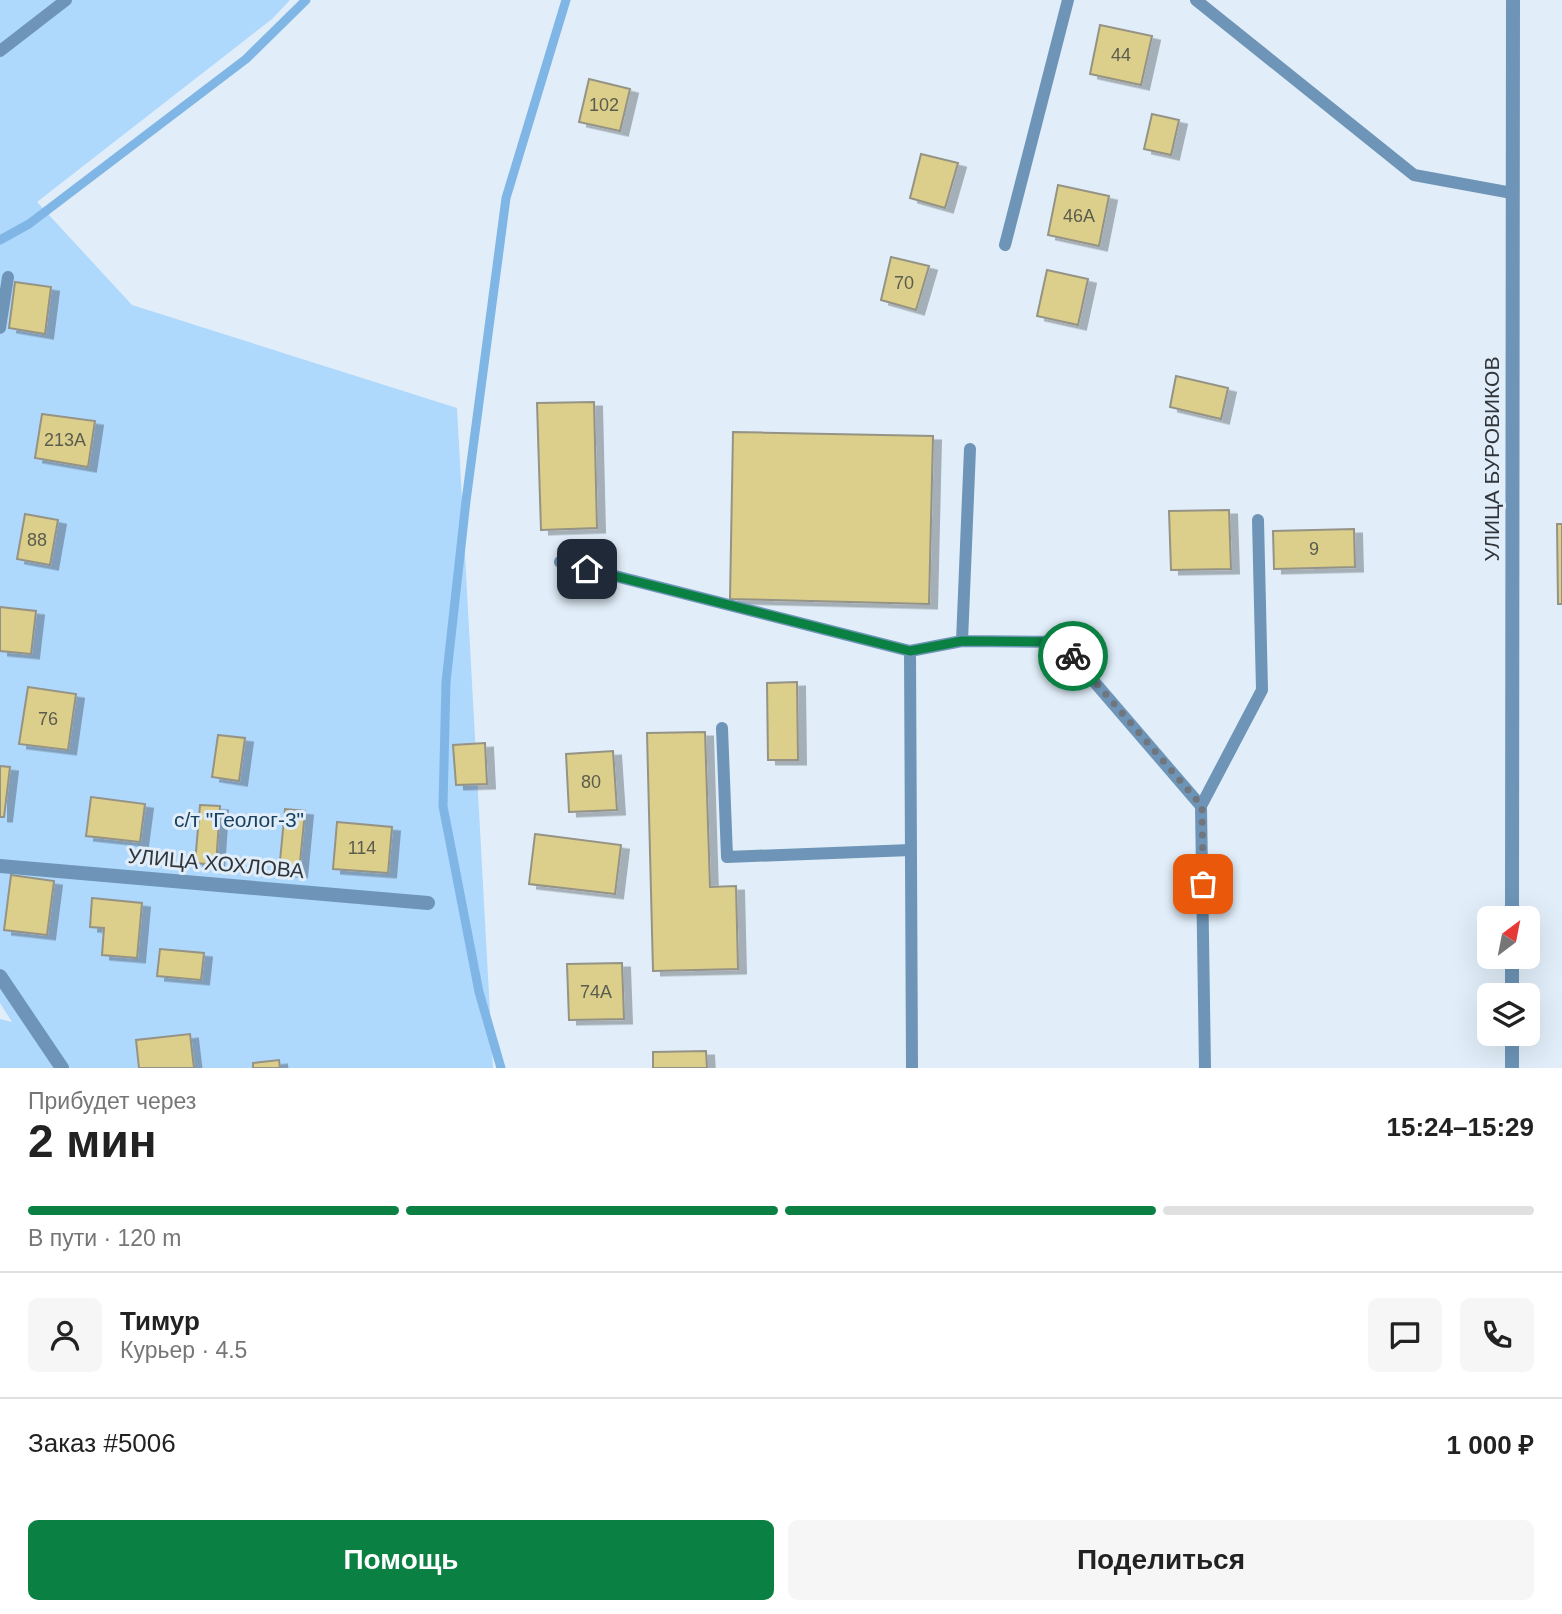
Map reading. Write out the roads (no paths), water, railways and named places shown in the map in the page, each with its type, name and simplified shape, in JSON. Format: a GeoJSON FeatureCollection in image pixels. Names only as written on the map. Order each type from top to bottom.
{"type":"FeatureCollection","features":[{"type":"Feature","properties":{"kind":"street","name":"УЛИЦА БУРОВИКОВ"},"geometry":{"type":"LineString","coordinates":[[1512,906],[1513,0]]}},
{"type":"Feature","properties":{"kind":"street","name":"УЛИЦА ХОХЛОВА"},"geometry":{"type":"LineString","coordinates":[[0,866],[428,903]]}},
{"type":"Feature","properties":{"kind":"street"},"geometry":{"type":"LineString","coordinates":[[0,976],[62,1068]]}},
{"type":"Feature","properties":{"kind":"street"},"geometry":{"type":"LineString","coordinates":[[1512,1046],[1512,1068]]}},
{"type":"Feature","properties":{"kind":"lane"},"geometry":{"type":"LineString","coordinates":[[0,51],[66,0]]}},
{"type":"Feature","properties":{"kind":"lane"},"geometry":{"type":"LineString","coordinates":[[1005,245],[1068,0]]}},
{"type":"Feature","properties":{"kind":"lane"},"geometry":{"type":"LineString","coordinates":[[1196,0],[1414,175],[1512,193]]}},
{"type":"Feature","properties":{"kind":"lane"},"geometry":{"type":"LineString","coordinates":[[0,328],[8,277]]}},
{"type":"Feature","properties":{"kind":"lane"},"geometry":{"type":"LineString","coordinates":[[962,641],[970,449]]}},
{"type":"Feature","properties":{"kind":"lane"},"geometry":{"type":"LineString","coordinates":[[1205,1068],[1202,806],[1262,690],[1258,520]]}},
{"type":"Feature","properties":{"kind":"lane"},"geometry":{"type":"LineString","coordinates":[[560,562],[910,651],[962,641],[1060,642],[1202,806]]}},
{"type":"Feature","properties":{"kind":"lane"},"geometry":{"type":"LineString","coordinates":[[910,651],[912,1068]]}},
{"type":"Feature","properties":{"kind":"lane"},"geometry":{"type":"LineString","coordinates":[[722,728],[727,857],[911,850]]}},
{"type":"Feature","properties":{"kind":"waterway"},"geometry":{"type":"LineString","coordinates":[[0,240],[29,224],[246,59],[306,0]]}},
{"type":"Feature","properties":{"kind":"waterway"},"geometry":{"type":"LineString","coordinates":[[501,1068],[479,992],[443,806],[446,682],[466,501],[506,198],[566,0]]}},
{"type":"Feature","properties":{"kind":"park label","name":"с/т \"Геолог-3\""},"geometry":{"type":"Point","coordinates":[239,819]}}]}
